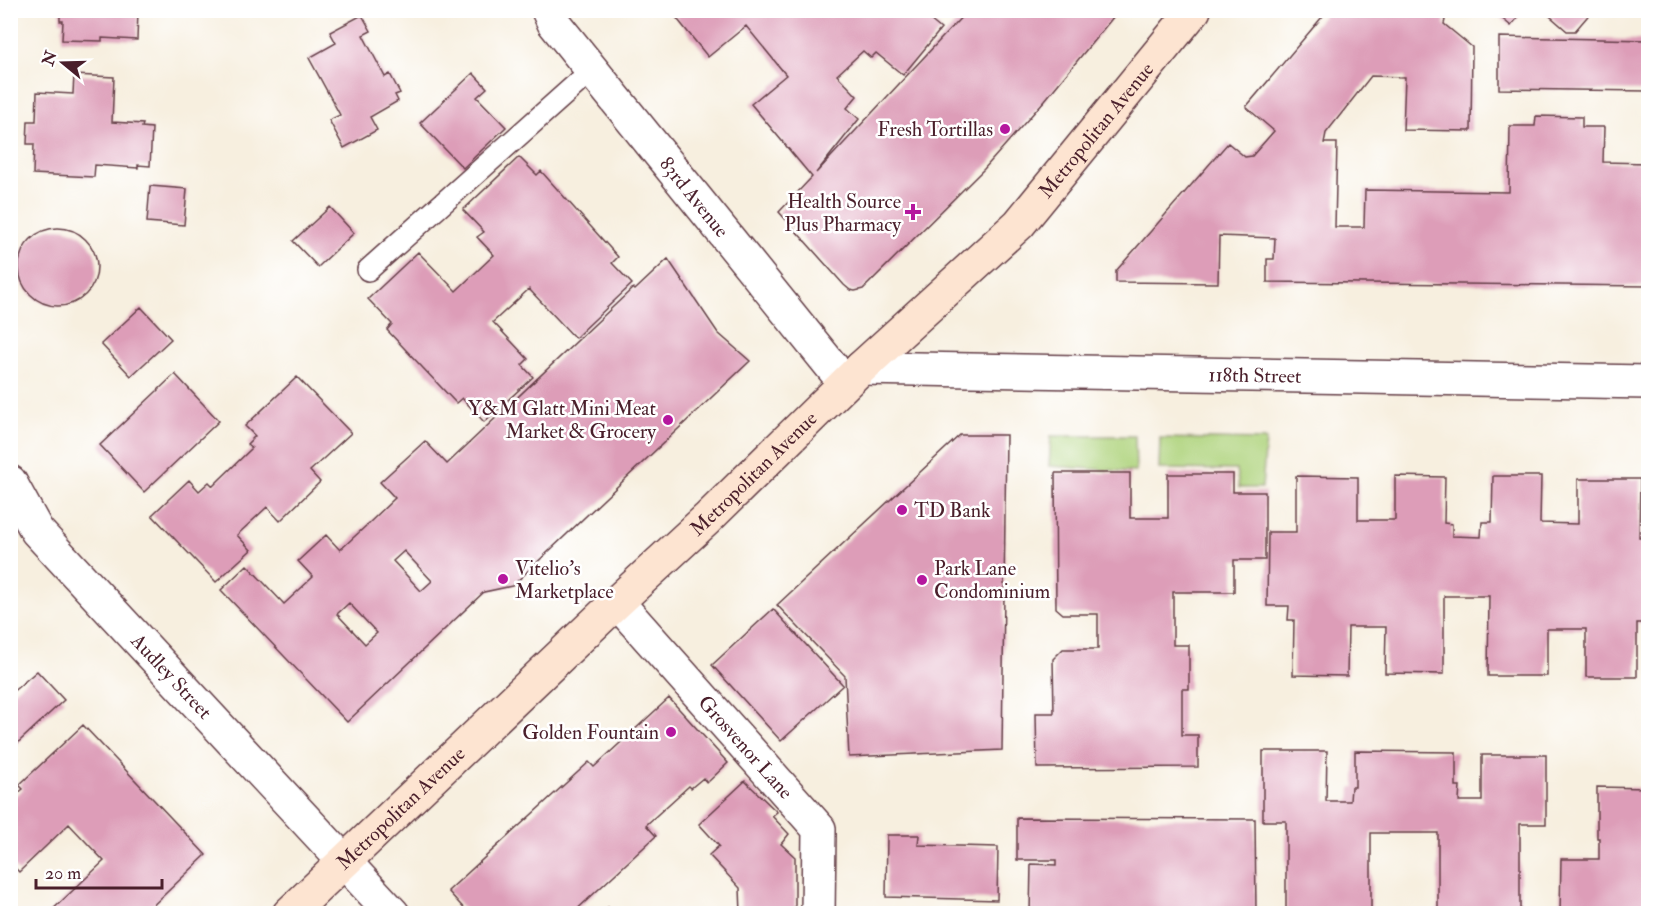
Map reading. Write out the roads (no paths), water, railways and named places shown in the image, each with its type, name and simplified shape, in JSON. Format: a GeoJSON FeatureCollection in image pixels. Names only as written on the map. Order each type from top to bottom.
{"type":"FeatureCollection","features":[{"type":"Feature","properties":{"kind":"main road","name":"Metropolitan Avenue"},"geometry":{"type":"LineString","coordinates":[[289,914],[707,519],[853,376],[1018,224],[1194,10]]}},
{"type":"Feature","properties":{"kind":"street","name":"83rd Avenue"},"geometry":{"type":"LineString","coordinates":[[548,10],[554,23],[592,70],[853,376]]}},
{"type":"Feature","properties":{"kind":"street","name":"118th Street"},"geometry":{"type":"LineString","coordinates":[[853,376],[1648,382]]}},
{"type":"Feature","properties":{"kind":"street","name":"Audley Street"},"geometry":{"type":"LineString","coordinates":[[10,482],[37,531],[393,914]]}},
{"type":"Feature","properties":{"kind":"street","name":"Grosvenor Lane"},"geometry":{"type":"LineString","coordinates":[[617,602],[819,829],[818,914]]}},
{"type":"Feature","properties":{"kind":"lane"},"geometry":{"type":"LineString","coordinates":[[368,270],[592,70]]}},
{"type":"Feature","properties":{"kind":"place","name":"Fresh Tortillas"},"geometry":{"type":"Point","coordinates":[1005,129]}},
{"type":"Feature","properties":{"kind":"place","name":"Health Source Plus Pharmacy"},"geometry":{"type":"Point","coordinates":[913,212]}},
{"type":"Feature","properties":{"kind":"place","name":"Y&M Glatt Mini Meat Market & Grocery"},"geometry":{"type":"Point","coordinates":[668,420]}},
{"type":"Feature","properties":{"kind":"place","name":"TD Bank"},"geometry":{"type":"Point","coordinates":[902,510]}},
{"type":"Feature","properties":{"kind":"place","name":"Vitelio's Marketplace"},"geometry":{"type":"Point","coordinates":[503,579]}},
{"type":"Feature","properties":{"kind":"place","name":"Park Lane Condominium"},"geometry":{"type":"Point","coordinates":[922,580]}},
{"type":"Feature","properties":{"kind":"place","name":"Golden Fountain"},"geometry":{"type":"Point","coordinates":[671,732]}}]}
